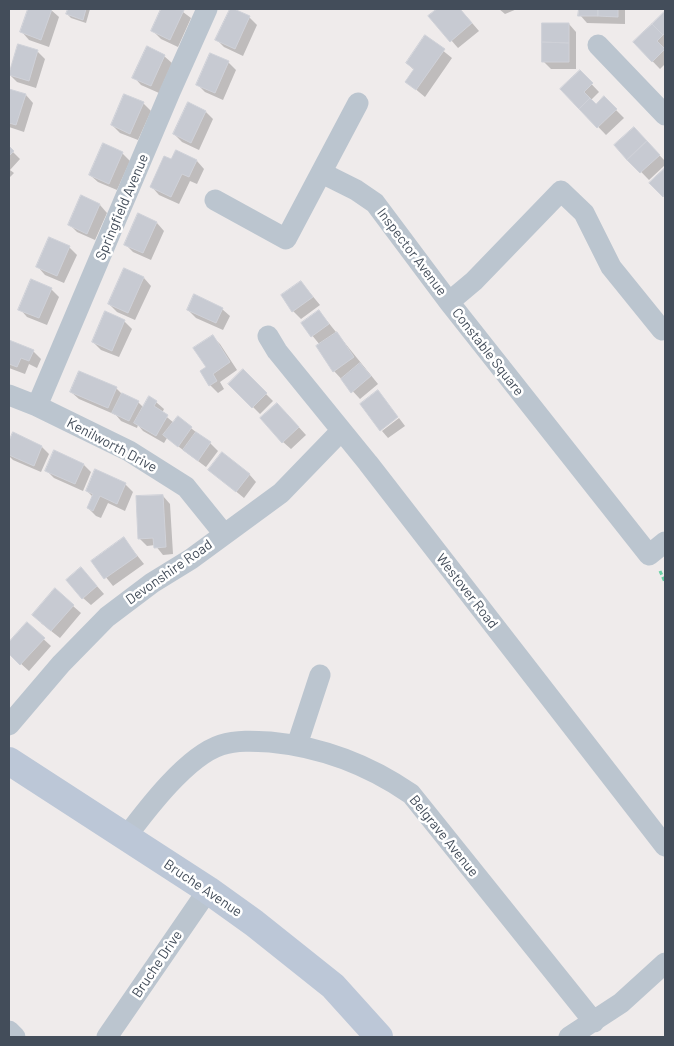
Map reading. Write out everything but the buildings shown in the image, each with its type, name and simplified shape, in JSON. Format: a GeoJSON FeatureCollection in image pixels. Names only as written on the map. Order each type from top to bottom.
{"type":"FeatureCollection","features":[{"type":"Feature","properties":{"kind":"street","name":"Springfield Avenue"},"geometry":{"type":"LineString","coordinates":[[37,406],[170,92],[208,9]]}},
{"type":"Feature","properties":{"kind":"street"},"geometry":{"type":"LineString","coordinates":[[598,45],[661,102]]}},
{"type":"Feature","properties":{"kind":"street"},"geometry":{"type":"LineString","coordinates":[[215,200],[286,239],[358,103]]}},
{"type":"Feature","properties":{"kind":"street","name":"Inspector Avenue"},"geometry":{"type":"LineString","coordinates":[[322,173],[356,190],[375,203],[449,302]]}},
{"type":"Feature","properties":{"kind":"street","name":"Constable Square"},"geometry":{"type":"LineString","coordinates":[[665,328],[662,330],[620,279],[604,255],[584,213],[561,191],[474,281],[449,302],[649,555],[665,542]]}},
{"type":"Feature","properties":{"kind":"street","name":"Westover Road"},"geometry":{"type":"LineString","coordinates":[[268,336],[277,351],[368,463],[665,846]]}},
{"type":"Feature","properties":{"kind":"street","name":"Kenilworth Drive"},"geometry":{"type":"LineString","coordinates":[[9,395],[37,406],[129,451],[186,487],[224,534]]}},
{"type":"Feature","properties":{"kind":"street","name":"Devonshire Road"},"geometry":{"type":"LineString","coordinates":[[9,725],[106,617],[152,583],[191,559],[281,493],[341,431]]}},
{"type":"Feature","properties":{"kind":"street"},"geometry":{"type":"LineString","coordinates":[[297,745],[320,675]]}},
{"type":"Feature","properties":{"kind":"street","name":"Belgrave Avenue"},"geometry":{"type":"LineString","coordinates":[[126,837],[155,798],[195,760],[220,745],[250,740],[297,745],[328,752],[392,781],[411,794],[594,1022]]}},
{"type":"Feature","properties":{"kind":"street","name":"Bruche Avenue"},"geometry":{"type":"LineString","coordinates":[[9,761],[208,890],[254,923],[333,986],[379,1037]]}},
{"type":"Feature","properties":{"kind":"street","name":"Bruche Drive"},"geometry":{"type":"LineString","coordinates":[[107,1037],[208,890]]}},
{"type":"Feature","properties":{"kind":"street"},"geometry":{"type":"LineString","coordinates":[[569,1037],[621,1003],[665,963]]}},
{"type":"Feature","properties":{"kind":"street"},"geometry":{"type":"LineString","coordinates":[[9,1031],[15,1037]]}}]}
